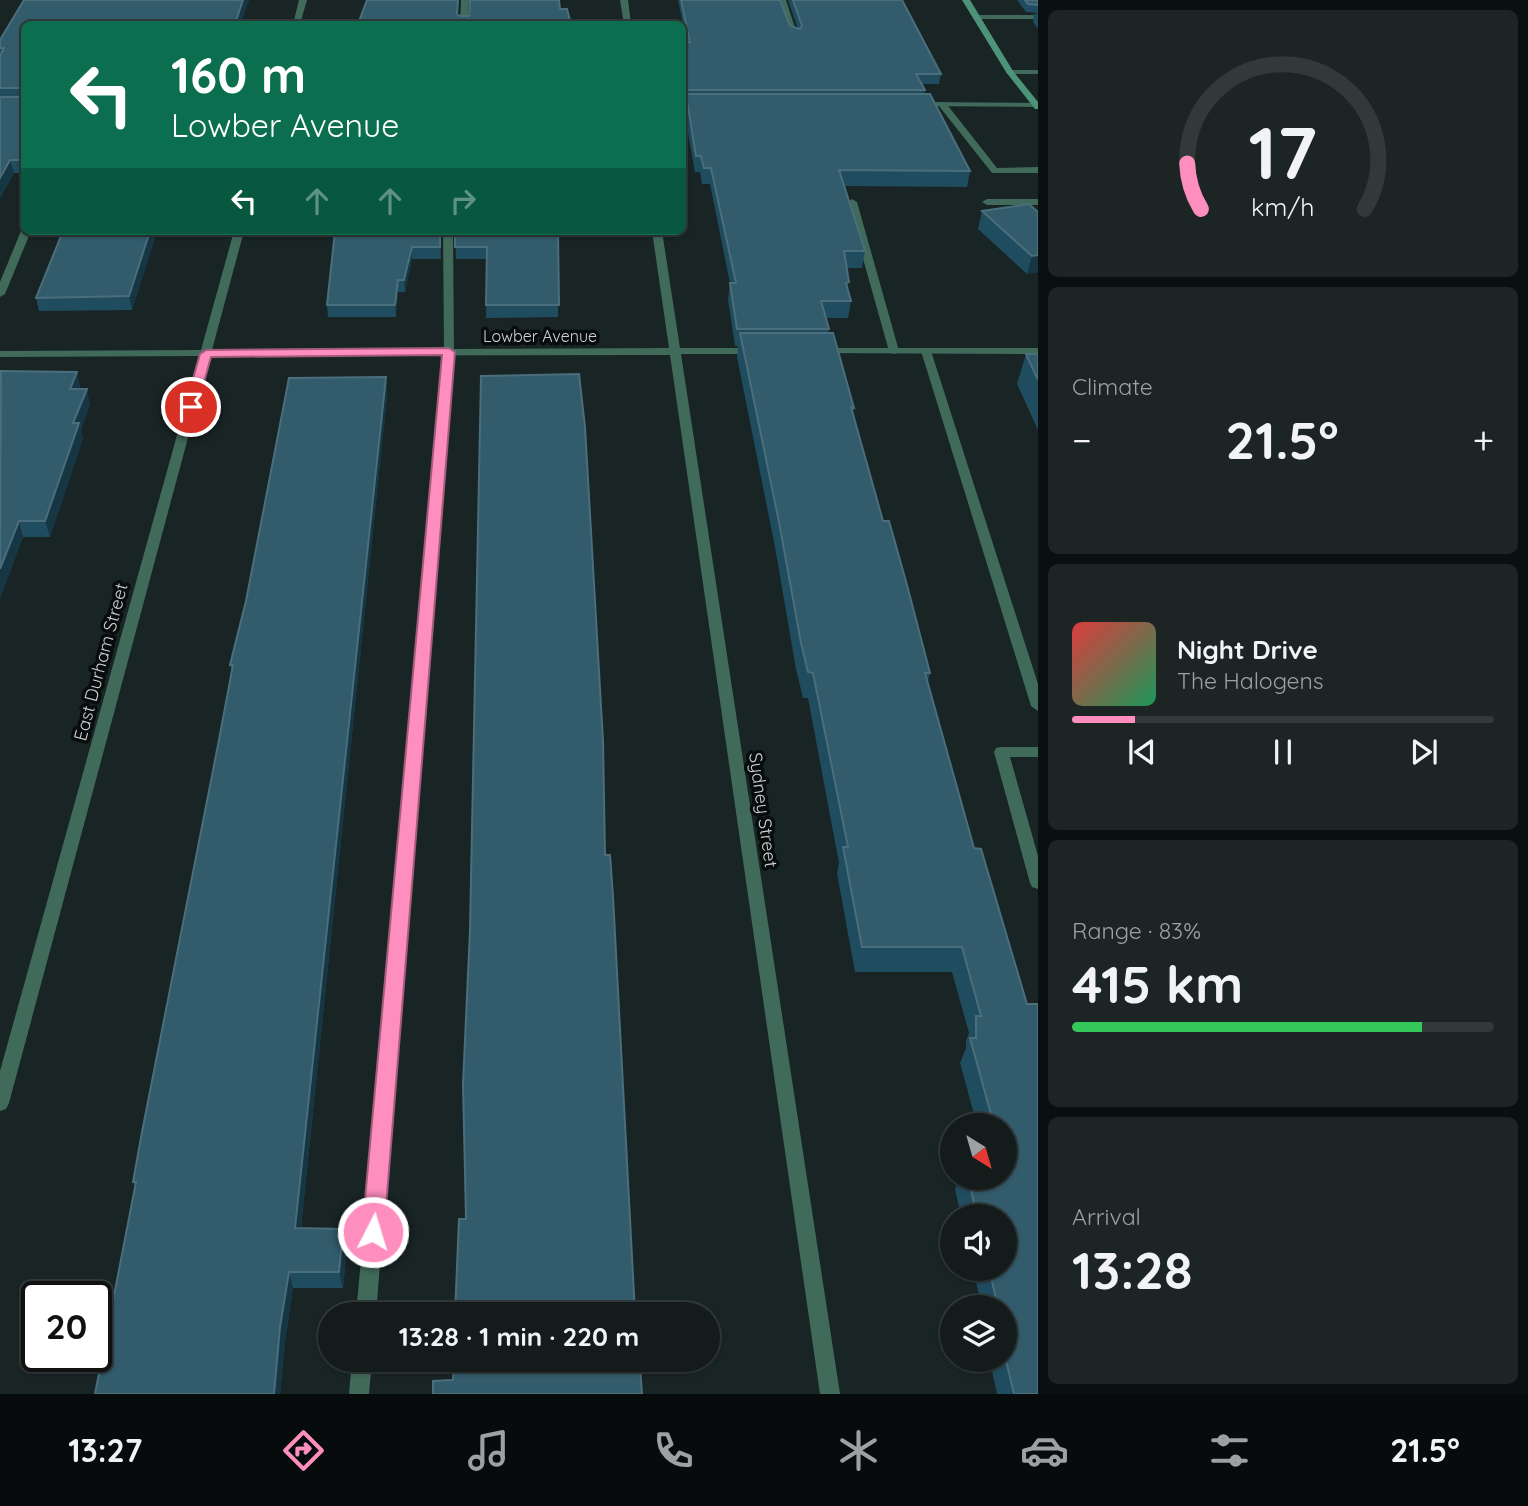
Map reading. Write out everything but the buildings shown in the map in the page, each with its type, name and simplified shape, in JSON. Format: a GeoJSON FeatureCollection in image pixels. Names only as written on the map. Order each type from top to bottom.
{"type":"FeatureCollection","features":[{"type":"Feature","properties":{"kind":"main road"},"geometry":{"type":"LineString","coordinates":[[966,0],[1010,72],[1037,106]]}},
{"type":"Feature","properties":{"kind":"street"},"geometry":{"type":"LineString","coordinates":[[297,21],[303,0]]}},
{"type":"Feature","properties":{"kind":"street"},"geometry":{"type":"LineString","coordinates":[[464,21],[465,0]]}},
{"type":"Feature","properties":{"kind":"street"},"geometry":{"type":"LineString","coordinates":[[624,0],[628,21]]}},
{"type":"Feature","properties":{"kind":"street"},"geometry":{"type":"LineString","coordinates":[[782,0],[795,35]]}},
{"type":"Feature","properties":{"kind":"street"},"geometry":{"type":"LineString","coordinates":[[976,17],[1038,17]]}},
{"type":"Feature","properties":{"kind":"street"},"geometry":{"type":"LineString","coordinates":[[1010,72],[1038,72]]}},
{"type":"Feature","properties":{"kind":"street"},"geometry":{"type":"LineString","coordinates":[[901,104],[1037,106]]}},
{"type":"Feature","properties":{"kind":"street"},"geometry":{"type":"LineString","coordinates":[[942,104],[995,170],[1038,170]]}},
{"type":"Feature","properties":{"kind":"street"},"geometry":{"type":"LineString","coordinates":[[852,202],[894,351]]}},
{"type":"Feature","properties":{"kind":"street"},"geometry":{"type":"LineString","coordinates":[[987,202],[1038,202]]}},
{"type":"Feature","properties":{"kind":"street"},"geometry":{"type":"LineString","coordinates":[[0,294],[24,235]]}},
{"type":"Feature","properties":{"kind":"street","name":"East Durham Street"},"geometry":{"type":"LineString","coordinates":[[0,1103],[238,235]]}},
{"type":"Feature","properties":{"kind":"street"},"geometry":{"type":"LineString","coordinates":[[367,1302],[449,352],[448,235]]}},
{"type":"Feature","properties":{"kind":"street","name":"Sydney Street"},"geometry":{"type":"LineString","coordinates":[[658,235],[830,1394]]}},
{"type":"Feature","properties":{"kind":"street","name":"Lowber Avenue"},"geometry":{"type":"LineString","coordinates":[[0,354],[771,351]]}},
{"type":"Feature","properties":{"kind":"street"},"geometry":{"type":"LineString","coordinates":[[812,351],[1038,351]]}},
{"type":"Feature","properties":{"kind":"street"},"geometry":{"type":"LineString","coordinates":[[926,351],[1038,706]]}},
{"type":"Feature","properties":{"kind":"street"},"geometry":{"type":"LineString","coordinates":[[1038,752],[1001,752],[1038,883]]}},
{"type":"Feature","properties":{"kind":"street"},"geometry":{"type":"LineString","coordinates":[[359,1394],[361,1372]]}},
{"type":"Feature","properties":{"kind":"route"},"geometry":{"type":"LineString","coordinates":[[191,407],[206,354],[449,352],[373,1232]]}}]}
